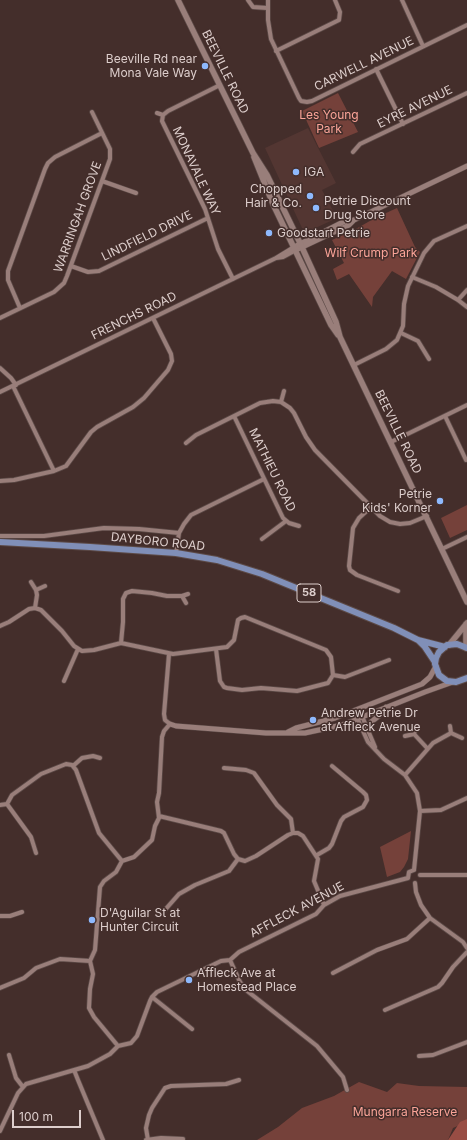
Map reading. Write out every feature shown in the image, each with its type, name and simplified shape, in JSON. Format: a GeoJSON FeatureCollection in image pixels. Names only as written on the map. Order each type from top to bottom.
{"type":"FeatureCollection","features":[{"type":"Feature","properties":{"kind":"main road","name":"BEEVILLE ROAD"},"geometry":{"type":"LineString","coordinates":[[178,0],[253,153],[267,176],[301,245],[336,322],[340,337]]}},
{"type":"Feature","properties":{"kind":"main road","name":"BEEVILLE ROAD"},"geometry":{"type":"LineString","coordinates":[[253,153],[266,188],[331,325],[340,337],[354,365],[467,602]]}},
{"type":"Feature","properties":{"kind":"main road","name":"DAYBORO ROAD"},"geometry":{"type":"LineString","coordinates":[[0,542],[176,553],[217,560],[262,574],[394,628],[418,640],[447,646]]}},
{"type":"Feature","properties":{"kind":"main road"},"geometry":{"type":"LineString","coordinates":[[436,664],[439,652],[447,646],[467,624]]}},
{"type":"Feature","properties":{"kind":"main road"},"geometry":{"type":"LineString","coordinates":[[467,624],[467,648]]}},
{"type":"Feature","properties":{"kind":"main road","name":"DAYBORO ROAD"},"geometry":{"type":"LineString","coordinates":[[418,640],[425,647],[436,664]]}},
{"type":"Feature","properties":{"kind":"main road","name":"58"},"geometry":{"type":"LineString","coordinates":[[447,646],[457,644],[467,648]]}},
{"type":"Feature","properties":{"kind":"main road","name":"58"},"geometry":{"type":"LineString","coordinates":[[436,664],[441,677],[447,681],[453,682]]}},
{"type":"Feature","properties":{"kind":"main road"},"geometry":{"type":"LineString","coordinates":[[453,682],[465,681]]}},
{"type":"Feature","properties":{"kind":"street"},"geometry":{"type":"LineString","coordinates":[[248,0],[250,5],[253,7],[267,8]]}},
{"type":"Feature","properties":{"kind":"street","name":"CARWELL AVENUE"},"geometry":{"type":"LineString","coordinates":[[268,0],[267,8],[269,29],[276,51],[299,98],[304,102],[312,101],[467,25]]}},
{"type":"Feature","properties":{"kind":"street"},"geometry":{"type":"LineString","coordinates":[[276,51],[341,18],[335,0]]}},
{"type":"Feature","properties":{"kind":"street"},"geometry":{"type":"LineString","coordinates":[[402,0],[423,46]]}},
{"type":"Feature","properties":{"kind":"street"},"geometry":{"type":"LineString","coordinates":[[376,69],[403,124]]}},
{"type":"Feature","properties":{"kind":"street","name":"MONAVALE WAY"},"geometry":{"type":"LineString","coordinates":[[220,85],[168,111],[163,116],[163,123],[208,218],[218,249],[233,279]]}},
{"type":"Feature","properties":{"kind":"street","name":"EYRE AVENUE"},"geometry":{"type":"LineString","coordinates":[[353,152],[360,144],[467,93]]}},
{"type":"Feature","properties":{"kind":"street","name":"WARRINGAH GROVE"},"geometry":{"type":"LineString","coordinates":[[0,318],[54,292],[64,283],[110,159],[110,150],[92,112]]}},
{"type":"Feature","properties":{"kind":"street","name":"MONAVALE WAY"},"geometry":{"type":"LineString","coordinates":[[157,113],[163,116]]}},
{"type":"Feature","properties":{"kind":"street"},"geometry":{"type":"LineString","coordinates":[[20,308],[8,280],[8,271],[48,163],[55,156],[102,133]]}},
{"type":"Feature","properties":{"kind":"street","name":"FRENCHS ROAD"},"geometry":{"type":"LineString","coordinates":[[0,392],[276,258],[282,253],[295,249],[348,225],[354,220],[467,166]]}},
{"type":"Feature","properties":{"kind":"street"},"geometry":{"type":"LineString","coordinates":[[102,181],[136,193]]}},
{"type":"Feature","properties":{"kind":"street","name":"LINDFIELD DRIVE"},"geometry":{"type":"LineString","coordinates":[[71,266],[88,272],[99,271],[208,218]]}},
{"type":"Feature","properties":{"kind":"street"},"geometry":{"type":"LineString","coordinates":[[354,365],[392,345],[401,333],[403,326],[404,304],[408,286],[430,244],[467,226]]}},
{"type":"Feature","properties":{"kind":"street"},"geometry":{"type":"LineString","coordinates":[[412,277],[436,287],[467,306]]}},
{"type":"Feature","properties":{"kind":"street"},"geometry":{"type":"LineString","coordinates":[[458,300],[467,290]]}},
{"type":"Feature","properties":{"kind":"street"},"geometry":{"type":"LineString","coordinates":[[0,481],[14,480],[54,471],[66,466],[86,438],[97,427],[133,407],[144,398],[171,366],[172,357],[153,318]]}},
{"type":"Feature","properties":{"kind":"street"},"geometry":{"type":"LineString","coordinates":[[401,333],[418,341],[429,359]]}},
{"type":"Feature","properties":{"kind":"street"},"geometry":{"type":"LineString","coordinates":[[0,368],[11,378],[54,471]]}},
{"type":"Feature","properties":{"kind":"street"},"geometry":{"type":"LineString","coordinates":[[281,402],[284,391]]}},
{"type":"Feature","properties":{"kind":"street"},"geometry":{"type":"LineString","coordinates":[[186,443],[196,435],[264,402],[281,402],[290,408],[294,413],[306,437],[315,450],[384,519],[394,523],[410,523],[427,516]]}},
{"type":"Feature","properties":{"kind":"street"},"geometry":{"type":"LineString","coordinates":[[391,442],[467,405]]}},
{"type":"Feature","properties":{"kind":"street","name":"MATHIEU ROAD"},"geometry":{"type":"LineString","coordinates":[[234,416],[282,515],[286,521],[300,526]]}},
{"type":"Feature","properties":{"kind":"street"},"geometry":{"type":"LineString","coordinates":[[445,416],[466,460]]}},
{"type":"Feature","properties":{"kind":"street"},"geometry":{"type":"LineString","coordinates":[[176,553],[179,533],[187,519],[196,512],[264,479]]}},
{"type":"Feature","properties":{"kind":"street"},"geometry":{"type":"LineString","coordinates":[[371,507],[359,518],[353,528],[348,571],[398,591]]}},
{"type":"Feature","properties":{"kind":"street"},"geometry":{"type":"LineString","coordinates":[[262,539],[286,521]]}},
{"type":"Feature","properties":{"kind":"street","name":"DAYBORO ROAD"},"geometry":{"type":"LineString","coordinates":[[0,536],[44,536],[104,528],[139,529],[179,533]]}},
{"type":"Feature","properties":{"kind":"street"},"geometry":{"type":"LineString","coordinates":[[442,549],[467,537]]}},
{"type":"Feature","properties":{"kind":"street"},"geometry":{"type":"LineString","coordinates":[[31,582],[37,595],[35,608]]}},
{"type":"Feature","properties":{"kind":"street"},"geometry":{"type":"LineString","coordinates":[[36,590],[45,586]]}},
{"type":"Feature","properties":{"kind":"street"},"geometry":{"type":"LineString","coordinates":[[121,643],[124,622],[124,599],[126,593],[132,591],[152,593],[163,596],[182,596],[188,594]]}},
{"type":"Feature","properties":{"kind":"street"},"geometry":{"type":"LineString","coordinates":[[182,596],[186,603]]}},
{"type":"Feature","properties":{"kind":"street"},"geometry":{"type":"LineString","coordinates":[[0,626],[29,609],[35,608],[40,610],[58,626],[70,642],[78,649],[85,651],[121,643],[169,654],[227,647],[234,640],[238,620],[245,617],[326,650],[331,657],[333,676],[328,683],[297,692],[261,688],[246,690],[227,688],[224,687],[220,681],[216,649]]}},
{"type":"Feature","properties":{"kind":"street"},"geometry":{"type":"LineString","coordinates":[[64,681],[78,649]]}},
{"type":"Feature","properties":{"kind":"street"},"geometry":{"type":"LineString","coordinates":[[169,654],[164,714],[165,720],[176,726],[258,732],[305,733],[342,725],[453,682]]}},
{"type":"Feature","properties":{"kind":"street"},"geometry":{"type":"LineString","coordinates":[[333,676],[345,677],[389,660]]}},
{"type":"Feature","properties":{"kind":"street"},"geometry":{"type":"LineString","coordinates":[[287,732],[354,711],[422,684],[430,677],[436,664]]}},
{"type":"Feature","properties":{"kind":"street"},"geometry":{"type":"LineString","coordinates":[[368,729],[371,722],[384,712],[386,707]]}},
{"type":"Feature","properties":{"kind":"street"},"geometry":{"type":"LineString","coordinates":[[359,709],[359,718],[368,742],[384,759],[405,775],[417,793],[420,811],[414,870]]}},
{"type":"Feature","properties":{"kind":"street"},"geometry":{"type":"LineString","coordinates":[[354,711],[368,729],[376,749]]}},
{"type":"Feature","properties":{"kind":"street"},"geometry":{"type":"LineString","coordinates":[[118,1046],[94,1017],[89,1008],[90,989],[93,974],[90,961],[95,950],[100,887],[104,881],[116,872],[122,861],[134,857],[152,840],[159,816],[157,802],[159,794],[162,737],[164,731],[170,724]]}},
{"type":"Feature","properties":{"kind":"street"},"geometry":{"type":"LineString","coordinates":[[450,726],[451,733]]}},
{"type":"Feature","properties":{"kind":"street"},"geometry":{"type":"LineString","coordinates":[[414,734],[416,728]]}},
{"type":"Feature","properties":{"kind":"street"},"geometry":{"type":"LineString","coordinates":[[405,775],[428,748],[437,740],[451,733]]}},
{"type":"Feature","properties":{"kind":"street"},"geometry":{"type":"LineString","coordinates":[[451,733],[462,738]]}},
{"type":"Feature","properties":{"kind":"street"},"geometry":{"type":"LineString","coordinates":[[414,734],[428,748]]}},
{"type":"Feature","properties":{"kind":"street"},"geometry":{"type":"LineString","coordinates":[[405,736],[414,734]]}},
{"type":"Feature","properties":{"kind":"street"},"geometry":{"type":"LineString","coordinates":[[73,766],[82,758],[93,756],[100,758]]}},
{"type":"Feature","properties":{"kind":"street"},"geometry":{"type":"LineString","coordinates":[[7,804],[12,794],[41,774],[66,764],[73,766],[76,770],[99,833],[122,861]]}},
{"type":"Feature","properties":{"kind":"street"},"geometry":{"type":"LineString","coordinates":[[317,856],[329,848],[332,844],[344,817],[363,807],[367,800],[366,795],[363,792],[332,766]]}},
{"type":"Feature","properties":{"kind":"street"},"geometry":{"type":"LineString","coordinates":[[224,768],[246,770],[254,773],[277,805],[290,819],[293,833]]}},
{"type":"Feature","properties":{"kind":"street"},"geometry":{"type":"LineString","coordinates":[[420,811],[441,810],[467,798]]}},
{"type":"Feature","properties":{"kind":"street"},"geometry":{"type":"LineString","coordinates":[[0,805],[7,804]]}},
{"type":"Feature","properties":{"kind":"street"},"geometry":{"type":"LineString","coordinates":[[7,804],[31,836],[36,853]]}},
{"type":"Feature","properties":{"kind":"street"},"geometry":{"type":"LineString","coordinates":[[159,816],[221,831],[224,833],[234,854],[238,859],[245,861],[256,856],[288,834],[300,834],[317,856],[319,862],[314,881],[324,905]]}},
{"type":"Feature","properties":{"kind":"street"},"geometry":{"type":"LineString","coordinates":[[164,911],[179,894],[229,870],[238,859]]}},
{"type":"Feature","properties":{"kind":"street"},"geometry":{"type":"LineString","coordinates":[[414,870],[420,875],[467,875]]}},
{"type":"Feature","properties":{"kind":"street"},"geometry":{"type":"LineString","coordinates":[[414,870],[409,872],[408,878],[410,882],[415,883]]}},
{"type":"Feature","properties":{"kind":"street"},"geometry":{"type":"LineString","coordinates":[[415,883],[420,879],[420,875]]}},
{"type":"Feature","properties":{"kind":"street"},"geometry":{"type":"LineString","coordinates":[[460,876],[467,878]]}},
{"type":"Feature","properties":{"kind":"street","name":"AFFLECK AVENUE"},"geometry":{"type":"LineString","coordinates":[[152,997],[162,989],[217,963],[230,960],[240,952],[316,914],[324,905],[347,893],[408,878]]}},
{"type":"Feature","properties":{"kind":"street"},"geometry":{"type":"LineString","coordinates":[[415,883],[416,892],[421,905],[430,918],[467,948]]}},
{"type":"Feature","properties":{"kind":"street"},"geometry":{"type":"LineString","coordinates":[[0,916],[10,916],[22,912]]}},
{"type":"Feature","properties":{"kind":"street"},"geometry":{"type":"LineString","coordinates":[[333,973],[377,950],[407,939],[430,918]]}},
{"type":"Feature","properties":{"kind":"street"},"geometry":{"type":"LineString","coordinates":[[385,1010],[438,987],[453,967],[467,952]]}},
{"type":"Feature","properties":{"kind":"street"},"geometry":{"type":"LineString","coordinates":[[0,988],[24,978],[36,968],[60,959],[90,961]]}},
{"type":"Feature","properties":{"kind":"street"},"geometry":{"type":"LineString","coordinates":[[230,960],[240,982],[246,990],[317,1046],[343,1077],[347,1090]]}},
{"type":"Feature","properties":{"kind":"street"},"geometry":{"type":"LineString","coordinates":[[0,1131],[18,1093],[23,1086],[31,1082],[96,1062],[113,1052],[118,1046],[131,1043],[137,1036],[152,997],[192,1028]]}},
{"type":"Feature","properties":{"kind":"street"},"geometry":{"type":"LineString","coordinates":[[420,1056],[433,1055],[467,1042]]}},
{"type":"Feature","properties":{"kind":"street"},"geometry":{"type":"LineString","coordinates":[[9,1055],[16,1078],[23,1086]]}},
{"type":"Feature","properties":{"kind":"street"},"geometry":{"type":"LineString","coordinates":[[74,1070],[103,1140]]}},
{"type":"Feature","properties":{"kind":"street"},"geometry":{"type":"LineString","coordinates":[[182,1139],[161,1138],[147,1140],[146,1128],[149,1115],[165,1088],[171,1086],[226,1084],[239,1080]]}},
{"type":"Feature","properties":{"kind":"shaded area"},"geometry":{"type":"Polygon","coordinates":[[[308,128],[336,183],[322,190],[337,218],[309,231],[302,228],[265,148],[308,128]]]}},
{"type":"Feature","properties":{"kind":"shaded area"},"geometry":{"type":"Polygon","coordinates":[[[467,1119],[467,1140],[448,1140],[460,1122],[467,1119]]]}},
{"type":"Feature","properties":{"kind":"green space","name":"Les Young Park"},"geometry":{"type":"Polygon","coordinates":[[[338,93],[358,132],[319,148],[302,111],[338,93]]]}},
{"type":"Feature","properties":{"kind":"green space","name":"Wilf Crump Park"},"geometry":{"type":"Polygon","coordinates":[[[397,208],[415,247],[420,252],[406,279],[392,271],[373,297],[372,307],[349,274],[337,280],[333,269],[344,263],[332,240],[397,208]]]}},
{"type":"Feature","properties":{"kind":"green space"},"geometry":{"type":"Polygon","coordinates":[[[467,505],[467,530],[450,538],[441,518],[467,505]]]}},
{"type":"Feature","properties":{"kind":"green space"},"geometry":{"type":"Polygon","coordinates":[[[411,831],[408,859],[404,867],[400,872],[387,877],[380,847],[411,831]]]}},
{"type":"Feature","properties":{"kind":"green space","name":"Mungarra Reserve"},"geometry":{"type":"Polygon","coordinates":[[[359,1082],[387,1092],[397,1083],[419,1086],[467,1087],[467,1122],[453,1128],[448,1140],[257,1140],[278,1127],[302,1108],[334,1096],[359,1082]]]}},
{"type":"Feature","properties":{"kind":"place","name":"Beeville Rd near Mona Vale Way"},"geometry":{"type":"Point","coordinates":[205,66]}},
{"type":"Feature","properties":{"kind":"place","name":"IGA"},"geometry":{"type":"Point","coordinates":[296,172]}},
{"type":"Feature","properties":{"kind":"place","name":"Chopped Hair & Co."},"geometry":{"type":"Point","coordinates":[310,196]}},
{"type":"Feature","properties":{"kind":"place","name":"Petrie Discount Drug Store"},"geometry":{"type":"Point","coordinates":[316,208]}},
{"type":"Feature","properties":{"kind":"place","name":"Goodstart Petrie"},"geometry":{"type":"Point","coordinates":[269,233]}},
{"type":"Feature","properties":{"kind":"place","name":"Petrie Kids' Korner"},"geometry":{"type":"Point","coordinates":[440,501]}},
{"type":"Feature","properties":{"kind":"place","name":"Andrew Petrie Dr at Affleck Avenue"},"geometry":{"type":"Point","coordinates":[313,720]}},
{"type":"Feature","properties":{"kind":"place","name":"D'Aguilar St at Hunter Circuit"},"geometry":{"type":"Point","coordinates":[92,920]}},
{"type":"Feature","properties":{"kind":"place","name":"Affleck Ave at Homestead Place"},"geometry":{"type":"Point","coordinates":[189,980]}}]}
